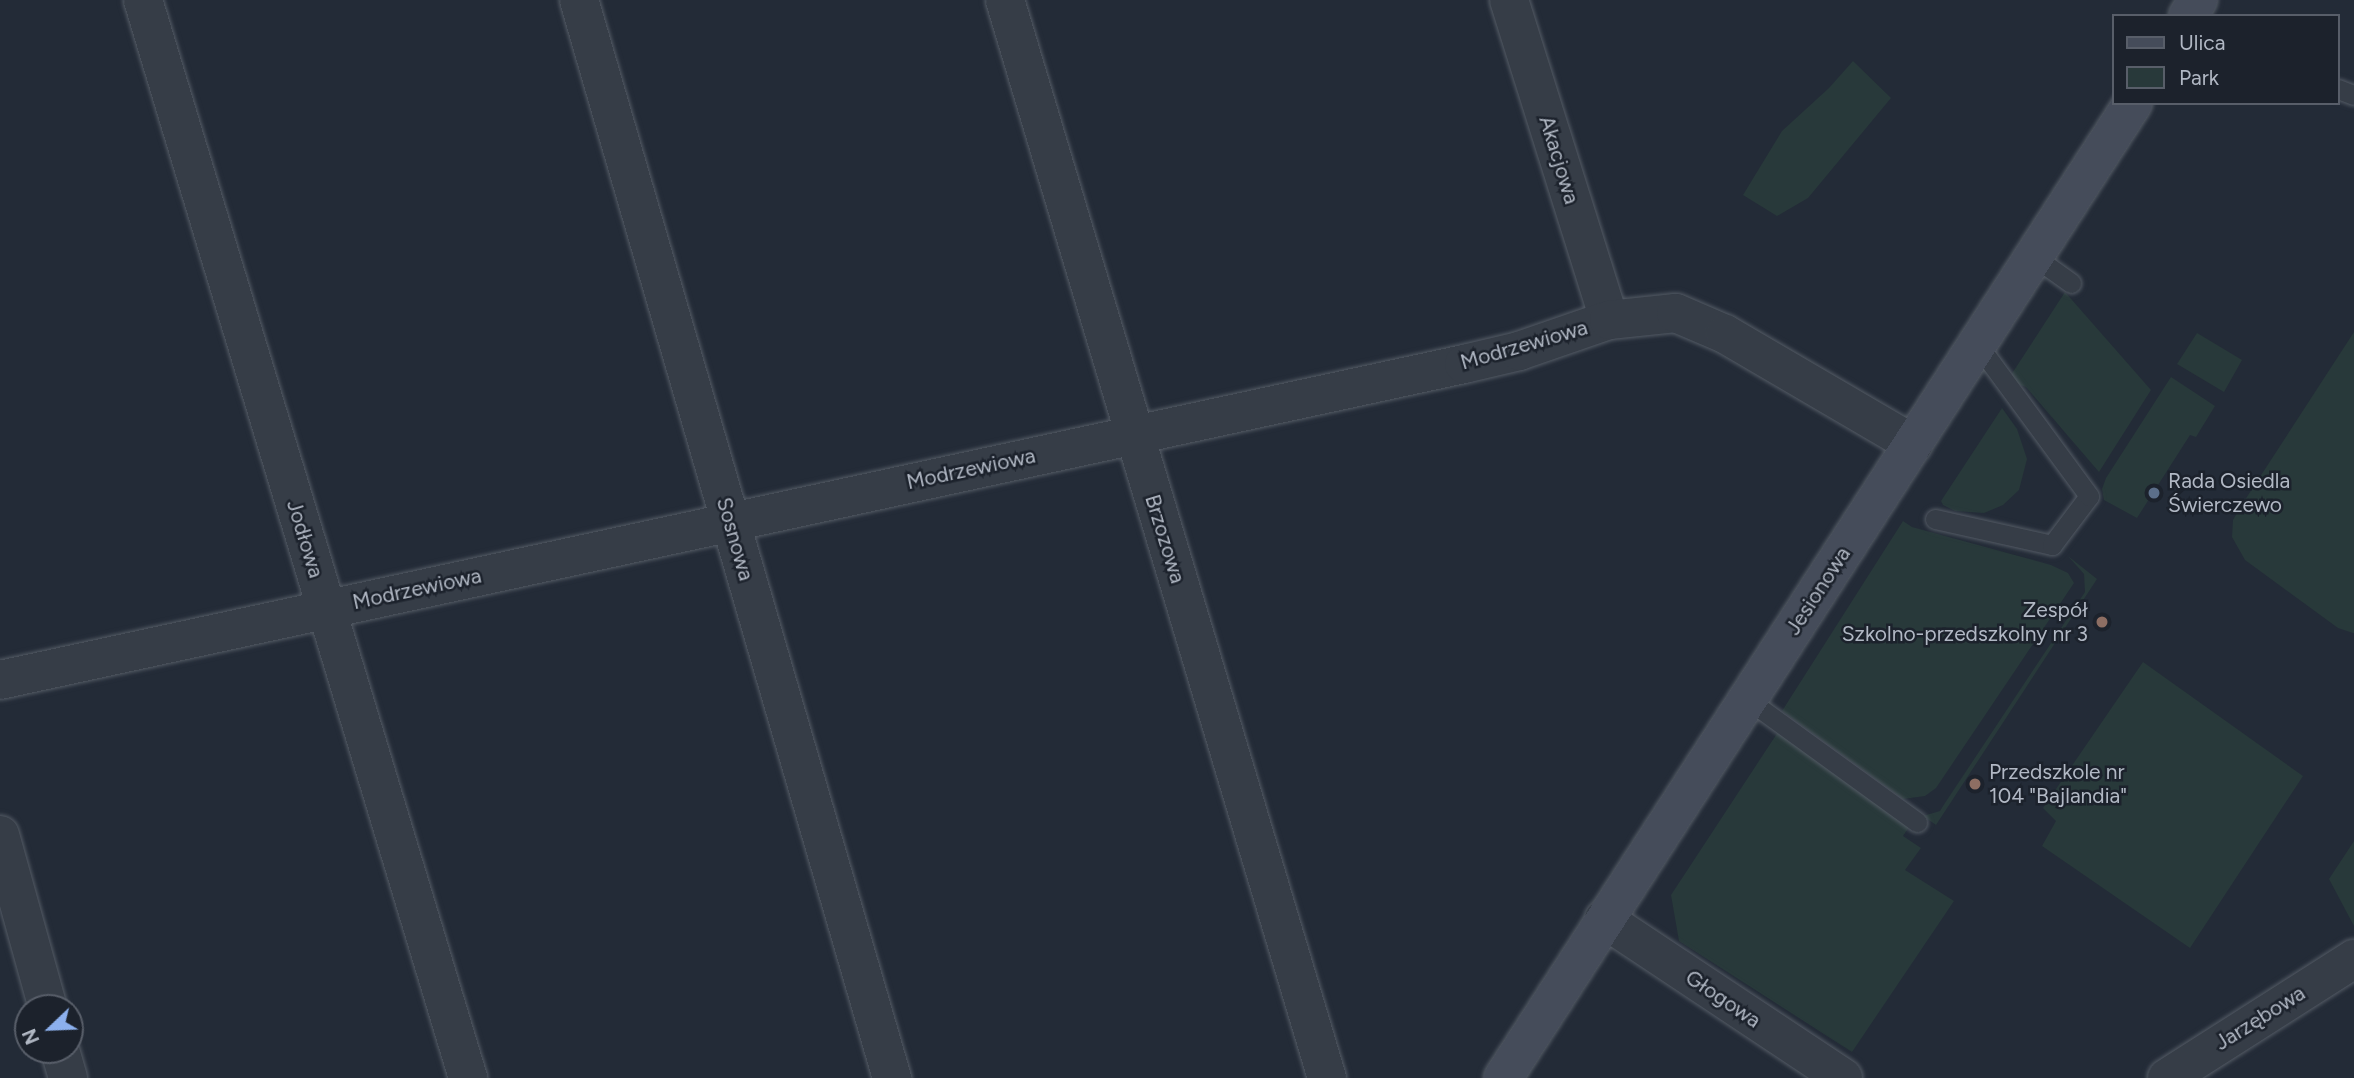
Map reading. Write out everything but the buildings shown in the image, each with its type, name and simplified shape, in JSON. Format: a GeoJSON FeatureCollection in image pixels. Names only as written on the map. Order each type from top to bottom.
{"type":"FeatureCollection","features":[{"type":"Feature","properties":{"kind":"street","name":"Jodłowa"},"geometry":{"type":"LineString","coordinates":[[143,0],[468,1078]]}},
{"type":"Feature","properties":{"kind":"street","name":"Sosnowa"},"geometry":{"type":"LineString","coordinates":[[579,0],[892,1078]]}},
{"type":"Feature","properties":{"kind":"street","name":"Brzozowa"},"geometry":{"type":"LineString","coordinates":[[1005,0],[1327,1078]]}},
{"type":"Feature","properties":{"kind":"street","name":"Akacjowa"},"geometry":{"type":"LineString","coordinates":[[1509,0],[1609,320]]}},
{"type":"Feature","properties":{"kind":"street","name":"Jesionowa"},"geometry":{"type":"LineString","coordinates":[[1503,1078],[1746,699],[2036,258],[2132,105]]}},
{"type":"Feature","properties":{"kind":"street","name":"Modrzewiowa"},"geometry":{"type":"LineString","coordinates":[[0,680],[1464,364],[1519,351],[1609,320],[1676,313],[1725,334],[1913,444]]}},
{"type":"Feature","properties":{"kind":"street"},"geometry":{"type":"LineString","coordinates":[[0,835],[44,994]]}},
{"type":"Feature","properties":{"kind":"street","name":"Głogowa"},"geometry":{"type":"LineString","coordinates":[[1604,919],[1843,1078]]}},
{"type":"Feature","properties":{"kind":"street","name":"Jarzębowa"},"geometry":{"type":"LineString","coordinates":[[2168,1078],[2354,959]]}},
{"type":"Feature","properties":{"kind":"lane"},"geometry":{"type":"LineString","coordinates":[[2036,258],[2071,283]]}},
{"type":"Feature","properties":{"kind":"lane"},"geometry":{"type":"LineString","coordinates":[[1935,519],[2052,545],[2089,496],[1978,345]]}},
{"type":"Feature","properties":{"kind":"lane"},"geometry":{"type":"LineString","coordinates":[[1746,699],[1917,822]]}},
{"type":"Feature","properties":{"kind":"green space"},"geometry":{"type":"Polygon","coordinates":[[[1853,61],[1891,98],[1808,198],[1777,216],[1743,195],[1782,131],[1829,88],[1853,61]]]}},
{"type":"Feature","properties":{"kind":"green space"},"geometry":{"type":"Polygon","coordinates":[[[2065,292],[2151,390],[2099,472],[2026,387],[2018,384],[2011,375],[2065,292]]]}},
{"type":"Feature","properties":{"kind":"green space"},"geometry":{"type":"Polygon","coordinates":[[[2354,332],[2353,633],[2338,628],[2245,560],[2232,537],[2233,520],[2241,506],[2354,332]]]}},
{"type":"Feature","properties":{"kind":"green space"},"geometry":{"type":"Polygon","coordinates":[[[2197,333],[2242,360],[2224,392],[2177,364],[2197,333]]]}},
{"type":"Feature","properties":{"kind":"green space"},"geometry":{"type":"Polygon","coordinates":[[[2171,377],[2215,406],[2196,437],[2190,435],[2137,518],[2104,500],[2102,489],[2106,478],[2171,377]]]}},
{"type":"Feature","properties":{"kind":"green space"},"geometry":{"type":"Polygon","coordinates":[[[2002,408],[2017,429],[2027,459],[2019,490],[2003,505],[1984,513],[1955,511],[1943,505],[1941,501],[2002,408]]]}},
{"type":"Feature","properties":{"kind":"green space"},"geometry":{"type":"Polygon","coordinates":[[[1903,521],[1912,527],[2051,565],[2068,573],[2074,583],[1936,788],[1925,796],[1903,799],[1782,711],[1903,521]]]}},
{"type":"Feature","properties":{"kind":"green space"},"geometry":{"type":"Polygon","coordinates":[[[2068,556],[2097,579],[1936,825],[1923,816],[1940,811],[2085,592],[2084,574],[2068,556]]]}},
{"type":"Feature","properties":{"kind":"green space"},"geometry":{"type":"Polygon","coordinates":[[[2143,662],[2303,776],[2190,948],[2042,846],[2056,821],[2043,808],[2143,662]]]}},
{"type":"Feature","properties":{"kind":"green space"},"geometry":{"type":"Polygon","coordinates":[[[1778,732],[1909,827],[1903,836],[1921,848],[1905,870],[1954,901],[1852,1052],[1679,941],[1671,895],[1778,732]]]}},
{"type":"Feature","properties":{"kind":"green space"},"geometry":{"type":"Polygon","coordinates":[[[2354,841],[2354,926],[2329,879],[2354,841]]]}},
{"type":"Feature","properties":{"kind":"place","name":"Rada Osiedla Świerczewo"},"geometry":{"type":"Point","coordinates":[2154,493]}},
{"type":"Feature","properties":{"kind":"place","name":"Zespół Szkolno-przedszkolny nr 3"},"geometry":{"type":"Point","coordinates":[2102,622]}},
{"type":"Feature","properties":{"kind":"place","name":"Przedszkole nr 104 \"Bajlandia\""},"geometry":{"type":"Point","coordinates":[1975,784]}}]}
